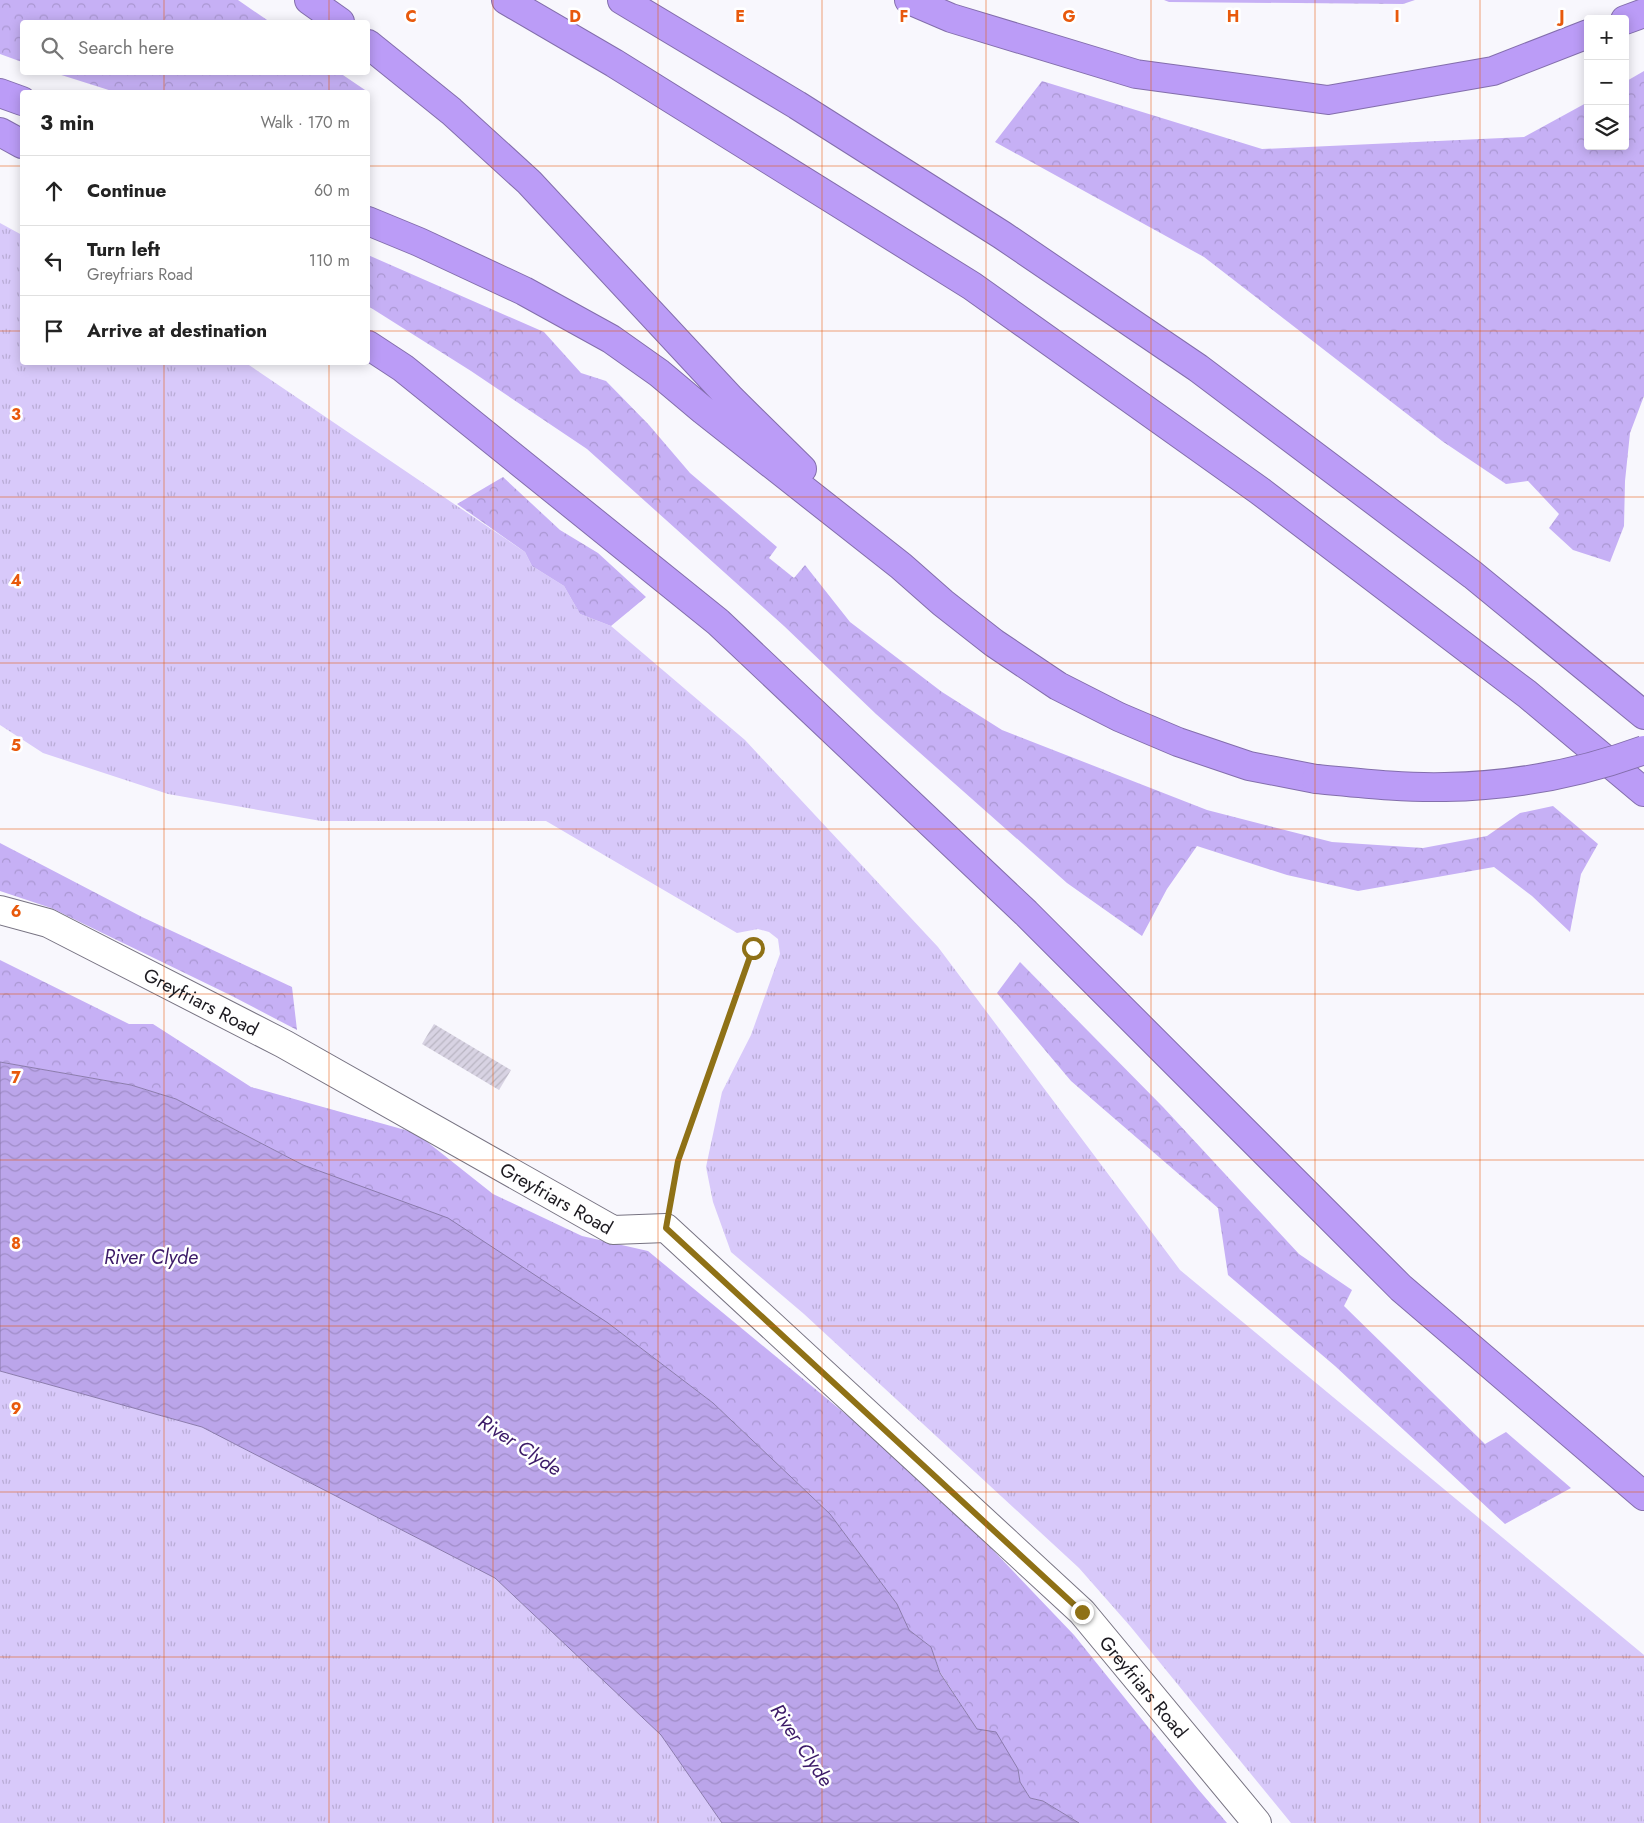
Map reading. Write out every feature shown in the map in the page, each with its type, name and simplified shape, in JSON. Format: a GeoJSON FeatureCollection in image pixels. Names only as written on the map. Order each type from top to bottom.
{"type":"FeatureCollection","features":[{"type":"Feature","properties":{"kind":"highway"},"geometry":{"type":"LineString","coordinates":[[309,0],[337,20]]}},
{"type":"Feature","properties":{"kind":"highway"},"geometry":{"type":"LineString","coordinates":[[506,0],[614,63],[972,286],[1260,490],[1527,694],[1644,792]]}},
{"type":"Feature","properties":{"kind":"highway"},"geometry":{"type":"LineString","coordinates":[[622,0],[797,104],[1002,234],[1198,368],[1473,575],[1644,715]]}},
{"type":"Feature","properties":{"kind":"highway"},"geometry":{"type":"LineString","coordinates":[[908,0],[951,18],[1136,74],[1328,100],[1493,71],[1584,36]]}},
{"type":"Feature","properties":{"kind":"highway"},"geometry":{"type":"LineString","coordinates":[[1629,18],[1644,12]]}},
{"type":"Feature","properties":{"kind":"highway"},"geometry":{"type":"LineString","coordinates":[[370,46],[451,111],[529,182],[731,398],[901,566]]}},
{"type":"Feature","properties":{"kind":"highway"},"geometry":{"type":"LineString","coordinates":[[0,93],[20,100]]}},
{"type":"Feature","properties":{"kind":"highway"},"geometry":{"type":"LineString","coordinates":[[0,132],[20,143]]}},
{"type":"Feature","properties":{"kind":"highway"},"geometry":{"type":"LineString","coordinates":[[370,222],[419,242],[524,291],[610,339],[660,373],[994,643],[1058,686],[1119,717],[1178,742],[1249,766],[1316,780],[1385,786],[1446,787],[1514,782],[1617,760],[1644,750]]}},
{"type":"Feature","properties":{"kind":"highway"},"geometry":{"type":"LineString","coordinates":[[370,346],[403,368],[718,622],[1026,913],[1401,1288],[1644,1496]]}},
{"type":"Feature","properties":{"kind":"street","name":"Greyfriars Road"},"geometry":{"type":"LineString","coordinates":[[0,910],[48,923],[284,1044],[613,1230],[666,1228],[1082,1612],[1257,1823]]}},
{"type":"Feature","properties":{"kind":"path"},"geometry":{"type":"LineString","coordinates":[[666,1228],[678,1161],[753,948]]}},
{"type":"Feature","properties":{"kind":"green space"},"geometry":{"type":"Polygon","coordinates":[[[0,0],[238,0],[267,20],[20,20],[20,61],[0,54],[0,0]]]}},
{"type":"Feature","properties":{"kind":"green space"},"geometry":{"type":"Polygon","coordinates":[[[1164,0],[1415,0],[1403,4],[1169,2],[1164,0]]]}},
{"type":"Feature","properties":{"kind":"green space"},"geometry":{"type":"Polygon","coordinates":[[[1644,71],[1644,396],[1630,433],[1625,481],[1624,526],[1610,562],[1573,550],[1549,528],[1559,514],[1528,481],[1506,484],[1442,441],[1204,257],[995,142],[1042,81],[1262,149],[1524,137],[1584,104],[1584,150],[1629,150],[1629,80],[1644,71]]]}},
{"type":"Feature","properties":{"kind":"green space"},"geometry":{"type":"Polygon","coordinates":[[[61,75],[343,75],[365,90],[109,90],[61,75]]]}},
{"type":"Feature","properties":{"kind":"green space"},"geometry":{"type":"Polygon","coordinates":[[[0,223],[20,234],[20,365],[249,365],[525,552],[532,566],[564,586],[580,614],[611,626],[745,740],[938,947],[1180,1270],[1644,1655],[1644,1823],[1291,1823],[1130,1626],[1079,1568],[804,1314],[731,1252],[713,1202],[706,1167],[722,1092],[751,1035],[780,954],[778,939],[769,932],[758,929],[737,933],[546,821],[321,821],[168,794],[43,753],[0,725],[0,223]]]}},
{"type":"Feature","properties":{"kind":"green space"},"geometry":{"type":"Polygon","coordinates":[[[370,256],[544,332],[581,373],[606,381],[649,425],[690,473],[777,547],[769,558],[794,578],[805,565],[850,622],[942,692],[1002,730],[1207,810],[1332,842],[1423,848],[1487,836],[1520,813],[1553,806],[1598,844],[1581,874],[1570,932],[1532,896],[1494,867],[1358,891],[1287,875],[1197,846],[1167,889],[1142,936],[1067,883],[876,714],[784,626],[587,449],[471,371],[370,307],[370,256]]]}},
{"type":"Feature","properties":{"kind":"green space"},"geometry":{"type":"Polygon","coordinates":[[[503,477],[560,530],[598,553],[646,597],[611,626],[580,614],[564,586],[532,566],[525,552],[457,504],[503,477]]]}},
{"type":"Feature","properties":{"kind":"green space"},"geometry":{"type":"Polygon","coordinates":[[[0,843],[142,917],[292,987],[297,1030],[230,995],[51,908],[0,891],[0,843]]]}},
{"type":"Feature","properties":{"kind":"green space"},"geometry":{"type":"Polygon","coordinates":[[[0,960],[129,1024],[153,1024],[251,1087],[416,1133],[493,1194],[582,1236],[648,1251],[929,1483],[1074,1635],[1227,1823],[1079,1823],[1043,1801],[1030,1798],[1020,1782],[1018,1769],[977,1729],[940,1672],[931,1647],[909,1630],[897,1604],[830,1514],[713,1403],[608,1323],[176,1099],[131,1085],[0,1062],[0,960]]]}},
{"type":"Feature","properties":{"kind":"green space"},"geometry":{"type":"Polygon","coordinates":[[[1020,962],[1163,1107],[1299,1254],[1352,1290],[1344,1306],[1485,1444],[1506,1432],[1571,1488],[1505,1524],[1335,1366],[1228,1275],[1218,1208],[1071,1081],[997,993],[1020,962]]]}},
{"type":"Feature","properties":{"kind":"green space"},"geometry":{"type":"Polygon","coordinates":[[[0,1371],[202,1427],[495,1578],[661,1735],[722,1823],[0,1823],[0,1371]]]}},
{"type":"Feature","properties":{"kind":"water","name":"River Clyde"},"geometry":{"type":"Polygon","coordinates":[[[0,1062],[131,1085],[176,1099],[303,1165],[448,1218],[608,1323],[713,1403],[830,1514],[897,1604],[909,1630],[931,1647],[940,1673],[977,1729],[996,1732],[1018,1769],[1020,1782],[1030,1798],[1043,1801],[1079,1823],[722,1823],[661,1735],[495,1578],[202,1427],[0,1371],[0,1062]]]}},
{"type":"Feature","properties":{"kind":"building"},"geometry":{"type":"Polygon","coordinates":[[[434,1024],[511,1070],[499,1090],[422,1044],[434,1024]]]}},
{"type":"Feature","properties":{"kind":"route"},"geometry":{"type":"LineString","coordinates":[[753,948],[678,1161],[666,1228],[1082,1612]]}}]}
